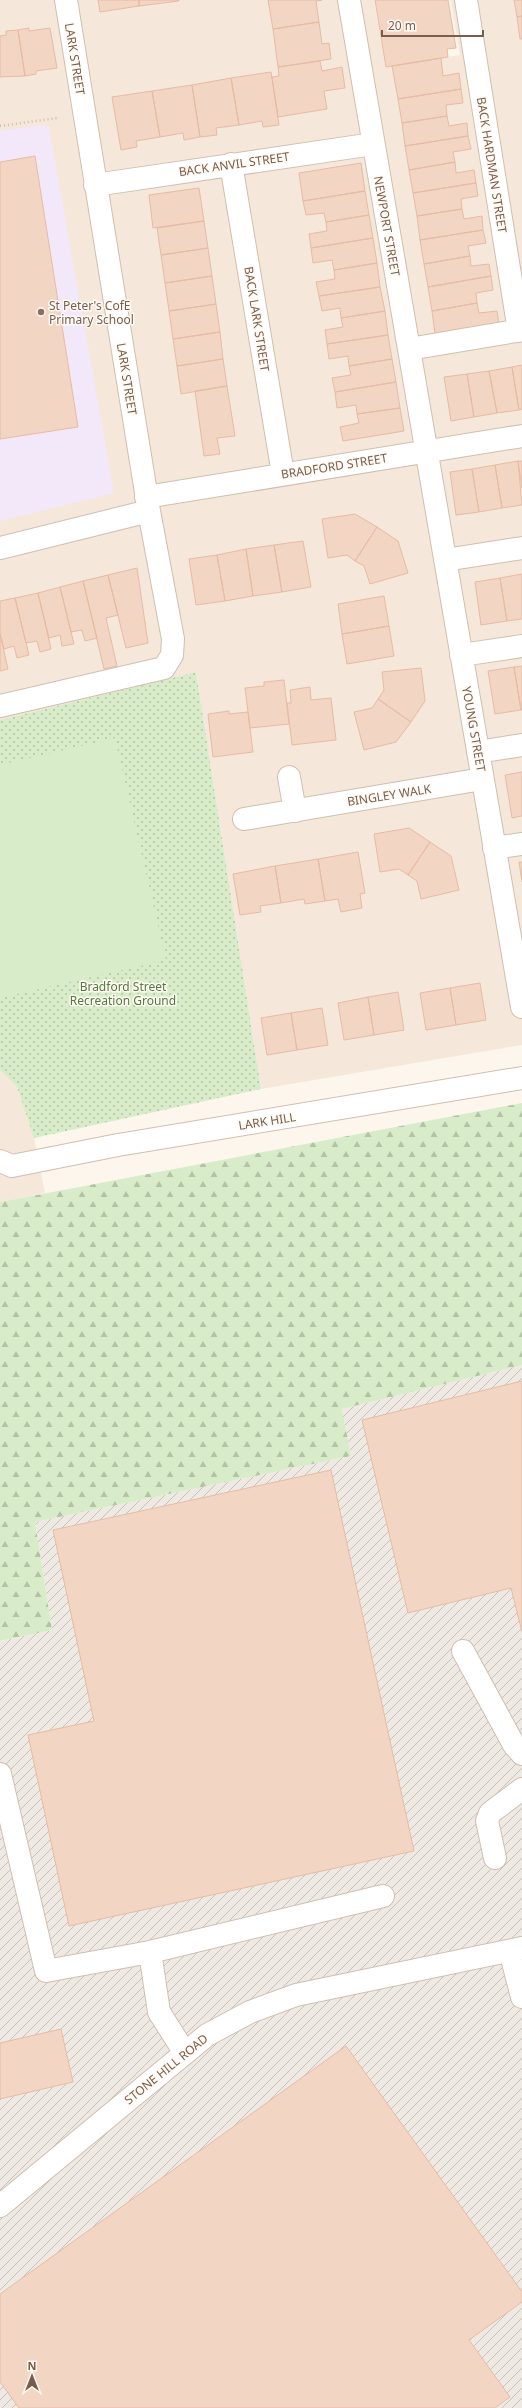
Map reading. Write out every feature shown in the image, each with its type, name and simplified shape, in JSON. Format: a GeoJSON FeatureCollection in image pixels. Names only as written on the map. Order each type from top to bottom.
{"type":"FeatureCollection","features":[{"type":"Feature","properties":{"kind":"street","name":"LARK STREET"},"geometry":{"type":"LineString","coordinates":[[0,706],[164,668],[172,655],[173,639],[147,504],[66,0]]}},
{"type":"Feature","properties":{"kind":"street","name":"NEWPORT STREET"},"geometry":{"type":"LineString","coordinates":[[349,0],[426,451]]}},
{"type":"Feature","properties":{"kind":"street","name":"BACK HARDMAN STREET"},"geometry":{"type":"LineString","coordinates":[[466,0],[520,331]]}},
{"type":"Feature","properties":{"kind":"street","name":"BACK ANVIL STREET"},"geometry":{"type":"LineString","coordinates":[[95,184],[373,144]]}},
{"type":"Feature","properties":{"kind":"street","name":"BACK LARK STREET"},"geometry":{"type":"LineString","coordinates":[[231,164],[283,474]]}},
{"type":"Feature","properties":{"kind":"street"},"geometry":{"type":"LineString","coordinates":[[409,349],[520,331]]}},
{"type":"Feature","properties":{"kind":"street","name":"BRADFORD STREET"},"geometry":{"type":"LineString","coordinates":[[0,548],[147,504],[283,474],[522,436]]}},
{"type":"Feature","properties":{"kind":"street","name":"YOUNG STREET"},"geometry":{"type":"LineString","coordinates":[[426,451],[494,848],[516,939],[522,1007]]}},
{"type":"Feature","properties":{"kind":"street"},"geometry":{"type":"LineString","coordinates":[[445,560],[522,548]]}},
{"type":"Feature","properties":{"kind":"street"},"geometry":{"type":"LineString","coordinates":[[461,656],[522,646]]}},
{"type":"Feature","properties":{"kind":"street"},"geometry":{"type":"LineString","coordinates":[[478,752],[522,745]]}},
{"type":"Feature","properties":{"kind":"street"},"geometry":{"type":"LineString","coordinates":[[289,777],[295,811]]}},
{"type":"Feature","properties":{"kind":"street","name":"BINGLEY WALK"},"geometry":{"type":"LineString","coordinates":[[244,819],[482,779]]}},
{"type":"Feature","properties":{"kind":"street"},"geometry":{"type":"LineString","coordinates":[[494,848],[522,844]]}},
{"type":"Feature","properties":{"kind":"street","name":"LARK HILL"},"geometry":{"type":"LineString","coordinates":[[6,1163],[118,1146],[522,1078]]}},
{"type":"Feature","properties":{"kind":"street"},"geometry":{"type":"LineString","coordinates":[[463,1651],[514,1745],[522,1754]]}},
{"type":"Feature","properties":{"kind":"street"},"geometry":{"type":"LineString","coordinates":[[0,1774],[9,1858],[46,1971],[150,1952],[383,1896]]}},
{"type":"Feature","properties":{"kind":"street"},"geometry":{"type":"LineString","coordinates":[[496,1858],[487,1821],[490,1813],[522,1788]]}},
{"type":"Feature","properties":{"kind":"street"},"geometry":{"type":"LineString","coordinates":[[516,1949],[522,1997]]}},
{"type":"Feature","properties":{"kind":"street","name":"STONE HILL ROAD"},"geometry":{"type":"LineString","coordinates":[[0,2206],[207,2035],[250,2012],[296,1996],[516,1949]]}},
{"type":"Feature","properties":{"kind":"street"},"geometry":{"type":"LineString","coordinates":[[150,1952],[158,2012],[185,2053]]}},
{"type":"Feature","properties":{"kind":"path"},"geometry":{"type":"LineString","coordinates":[[0,126],[84,114]]}},
{"type":"Feature","properties":{"kind":"shaded area"},"geometry":{"type":"Polygon","coordinates":[[[0,0],[374,0],[386,67],[460,55],[451,0],[522,0],[522,1045],[261,1089],[196,672],[0,720],[0,0]]]}},
{"type":"Feature","properties":{"kind":"shaded area","name":"St Peter's CofE Primary School"},"geometry":{"type":"Polygon","coordinates":[[[43,125],[49,127],[114,493],[0,521],[0,131],[43,125]]]}},
{"type":"Feature","properties":{"kind":"shaded area"},"geometry":{"type":"Polygon","coordinates":[[[0,1070],[17,1087],[34,1138],[45,1193],[0,1202],[0,1070]]]}},
{"type":"Feature","properties":{"kind":"shaded area"},"geometry":{"type":"Polygon","coordinates":[[[522,1365],[522,2408],[0,2408],[0,1641],[52,1630],[35,1522],[351,1456],[342,1409],[522,1365]]]}},
{"type":"Feature","properties":{"kind":"green space","name":"Bradford Street Recreation Ground"},"geometry":{"type":"Polygon","coordinates":[[[196,672],[261,1089],[34,1138],[17,1087],[0,1070],[0,720],[196,672]]]}},
{"type":"Feature","properties":{"kind":"green space"},"geometry":{"type":"Polygon","coordinates":[[[115,738],[166,960],[0,998],[0,765],[115,738]]]}},
{"type":"Feature","properties":{"kind":"green space"},"geometry":{"type":"Polygon","coordinates":[[[522,1103],[522,1365],[342,1409],[351,1456],[35,1522],[52,1630],[0,1641],[0,1202],[522,1103]]]}},
{"type":"Feature","properties":{"kind":"building"},"geometry":{"type":"Polygon","coordinates":[[[98,0],[139,0],[139,6],[100,12],[98,0]]]}},
{"type":"Feature","properties":{"kind":"building"},"geometry":{"type":"Polygon","coordinates":[[[139,0],[179,0],[179,1],[139,6],[139,0]]]}},
{"type":"Feature","properties":{"kind":"building"},"geometry":{"type":"Polygon","coordinates":[[[268,0],[322,0],[316,1],[319,22],[273,29],[268,0]]]}},
{"type":"Feature","properties":{"kind":"building"},"geometry":{"type":"Polygon","coordinates":[[[375,0],[448,0],[456,48],[447,49],[448,57],[386,67],[375,0]]]}},
{"type":"Feature","properties":{"kind":"building"},"geometry":{"type":"Polygon","coordinates":[[[514,0],[522,0],[522,16],[517,17],[514,0]]]}},
{"type":"Feature","properties":{"kind":"building"},"geometry":{"type":"Polygon","coordinates":[[[522,16],[522,39],[520,39],[517,17],[522,16]]]}},
{"type":"Feature","properties":{"kind":"building"},"geometry":{"type":"Polygon","coordinates":[[[319,22],[322,44],[329,43],[331,59],[278,67],[273,29],[319,22]]]}},
{"type":"Feature","properties":{"kind":"building"},"geometry":{"type":"Polygon","coordinates":[[[29,28],[29,31],[50,28],[57,68],[36,71],[36,74],[25,76],[18,30],[29,28]]]}},
{"type":"Feature","properties":{"kind":"building"},"geometry":{"type":"Polygon","coordinates":[[[18,30],[25,76],[0,77],[0,36],[6,35],[6,31],[18,30]]]}},
{"type":"Feature","properties":{"kind":"building"},"geometry":{"type":"Polygon","coordinates":[[[441,58],[443,76],[459,73],[461,89],[398,99],[392,66],[441,58]]]}},
{"type":"Feature","properties":{"kind":"building"},"geometry":{"type":"Polygon","coordinates":[[[320,61],[322,71],[342,67],[345,88],[324,91],[327,109],[278,117],[272,77],[279,76],[278,67],[320,61]]]}},
{"type":"Feature","properties":{"kind":"building"},"geometry":{"type":"Polygon","coordinates":[[[271,72],[279,125],[263,127],[262,121],[239,125],[231,78],[271,72]]]}},
{"type":"Feature","properties":{"kind":"building"},"geometry":{"type":"Polygon","coordinates":[[[231,78],[239,125],[216,128],[217,135],[200,137],[192,85],[231,78]]]}},
{"type":"Feature","properties":{"kind":"building"},"geometry":{"type":"Polygon","coordinates":[[[192,85],[200,137],[184,140],[183,133],[160,137],[152,91],[192,85]]]}},
{"type":"Feature","properties":{"kind":"building"},"geometry":{"type":"Polygon","coordinates":[[[461,89],[463,103],[446,105],[447,116],[402,123],[398,99],[461,89]]]}},
{"type":"Feature","properties":{"kind":"building"},"geometry":{"type":"Polygon","coordinates":[[[152,91],[160,137],[136,141],[137,147],[121,150],[112,97],[152,91]]]}},
{"type":"Feature","properties":{"kind":"building"},"geometry":{"type":"Polygon","coordinates":[[[447,116],[449,126],[467,123],[468,136],[405,146],[402,123],[447,116]]]}},
{"type":"Feature","properties":{"kind":"building"},"geometry":{"type":"Polygon","coordinates":[[[468,136],[471,149],[453,152],[455,162],[409,170],[405,146],[468,136]]]}},
{"type":"Feature","properties":{"kind":"building"},"geometry":{"type":"Polygon","coordinates":[[[35,156],[78,427],[0,439],[0,162],[35,156]]]}},
{"type":"Feature","properties":{"kind":"building"},"geometry":{"type":"Polygon","coordinates":[[[455,162],[456,173],[474,170],[476,183],[413,193],[409,170],[455,162]]]}},
{"type":"Feature","properties":{"kind":"building"},"geometry":{"type":"Polygon","coordinates":[[[361,163],[365,191],[303,201],[299,173],[361,163]]]}},
{"type":"Feature","properties":{"kind":"building"},"geometry":{"type":"Polygon","coordinates":[[[476,183],[478,196],[461,199],[462,209],[417,216],[413,193],[476,183]]]}},
{"type":"Feature","properties":{"kind":"building"},"geometry":{"type":"Polygon","coordinates":[[[199,188],[204,221],[153,228],[149,195],[199,188]]]}},
{"type":"Feature","properties":{"kind":"building"},"geometry":{"type":"Polygon","coordinates":[[[365,191],[369,215],[326,222],[324,213],[306,215],[303,201],[365,191]]]}},
{"type":"Feature","properties":{"kind":"building"},"geometry":{"type":"Polygon","coordinates":[[[462,209],[464,219],[482,216],[483,230],[420,240],[417,216],[462,209]]]}},
{"type":"Feature","properties":{"kind":"building"},"geometry":{"type":"Polygon","coordinates":[[[369,215],[373,238],[311,248],[309,234],[327,231],[326,222],[369,215]]]}},
{"type":"Feature","properties":{"kind":"building"},"geometry":{"type":"Polygon","coordinates":[[[204,221],[208,248],[161,255],[157,228],[204,221]]]}},
{"type":"Feature","properties":{"kind":"building"},"geometry":{"type":"Polygon","coordinates":[[[483,230],[486,243],[468,246],[470,256],[424,264],[420,240],[483,230]]]}},
{"type":"Feature","properties":{"kind":"building"},"geometry":{"type":"Polygon","coordinates":[[[373,238],[377,263],[334,270],[332,260],[313,263],[311,248],[373,238]]]}},
{"type":"Feature","properties":{"kind":"building"},"geometry":{"type":"Polygon","coordinates":[[[208,248],[212,276],[165,283],[161,255],[208,248]]]}},
{"type":"Feature","properties":{"kind":"building"},"geometry":{"type":"Polygon","coordinates":[[[470,256],[471,266],[489,264],[491,276],[428,287],[424,264],[470,256]]]}},
{"type":"Feature","properties":{"kind":"building"},"geometry":{"type":"Polygon","coordinates":[[[377,263],[380,287],[319,296],[316,282],[335,279],[334,270],[377,263]]]}},
{"type":"Feature","properties":{"kind":"building"},"geometry":{"type":"Polygon","coordinates":[[[212,276],[216,304],[169,311],[165,283],[212,276]]]}},
{"type":"Feature","properties":{"kind":"building"},"geometry":{"type":"Polygon","coordinates":[[[491,276],[493,290],[476,293],[477,303],[432,311],[428,287],[491,276]]]}},
{"type":"Feature","properties":{"kind":"building"},"geometry":{"type":"Polygon","coordinates":[[[380,287],[385,311],[341,318],[340,308],[322,311],[319,296],[380,287]]]}},
{"type":"Feature","properties":{"kind":"building"},"geometry":{"type":"Polygon","coordinates":[[[477,303],[479,313],[497,311],[499,324],[435,334],[432,311],[477,303]]]}},
{"type":"Feature","properties":{"kind":"building"},"geometry":{"type":"Polygon","coordinates":[[[216,304],[220,332],[173,339],[169,311],[216,304]]]}},
{"type":"Feature","properties":{"kind":"building"},"geometry":{"type":"Polygon","coordinates":[[[385,311],[388,335],[327,344],[325,330],[343,327],[341,318],[385,311]]]}},
{"type":"Feature","properties":{"kind":"building"},"geometry":{"type":"Polygon","coordinates":[[[220,332],[223,359],[177,366],[173,339],[220,332]]]}},
{"type":"Feature","properties":{"kind":"building"},"geometry":{"type":"Polygon","coordinates":[[[388,335],[392,359],[349,366],[348,356],[329,359],[327,344],[388,335]]]}},
{"type":"Feature","properties":{"kind":"building"},"geometry":{"type":"Polygon","coordinates":[[[223,359],[227,386],[181,394],[177,366],[223,359]]]}},
{"type":"Feature","properties":{"kind":"building"},"geometry":{"type":"Polygon","coordinates":[[[392,359],[396,382],[335,392],[332,378],[351,375],[349,366],[392,359]]]}},
{"type":"Feature","properties":{"kind":"building"},"geometry":{"type":"Polygon","coordinates":[[[522,365],[522,409],[519,410],[512,367],[522,365]]]}},
{"type":"Feature","properties":{"kind":"building"},"geometry":{"type":"Polygon","coordinates":[[[512,367],[519,410],[497,413],[489,371],[512,367]]]}},
{"type":"Feature","properties":{"kind":"building"},"geometry":{"type":"Polygon","coordinates":[[[489,371],[497,413],[474,417],[467,374],[489,371]]]}},
{"type":"Feature","properties":{"kind":"building"},"geometry":{"type":"Polygon","coordinates":[[[467,374],[474,417],[451,421],[444,377],[467,374]]]}},
{"type":"Feature","properties":{"kind":"building"},"geometry":{"type":"Polygon","coordinates":[[[396,382],[400,408],[357,414],[356,405],[337,408],[335,392],[396,382]]]}},
{"type":"Feature","properties":{"kind":"building"},"geometry":{"type":"Polygon","coordinates":[[[227,386],[235,436],[217,438],[220,454],[204,456],[195,391],[227,386]]]}},
{"type":"Feature","properties":{"kind":"building"},"geometry":{"type":"Polygon","coordinates":[[[400,408],[404,431],[343,441],[340,427],[359,423],[357,414],[400,408]]]}},
{"type":"Feature","properties":{"kind":"building"},"geometry":{"type":"Polygon","coordinates":[[[518,461],[522,505],[502,508],[495,465],[518,461]]]}},
{"type":"Feature","properties":{"kind":"building"},"geometry":{"type":"Polygon","coordinates":[[[518,461],[522,461],[522,488],[518,461]]]}},
{"type":"Feature","properties":{"kind":"building"},"geometry":{"type":"Polygon","coordinates":[[[495,465],[502,508],[479,512],[472,469],[495,465]]]}},
{"type":"Feature","properties":{"kind":"building"},"geometry":{"type":"Polygon","coordinates":[[[472,469],[479,512],[456,515],[450,472],[472,469]]]}},
{"type":"Feature","properties":{"kind":"building"},"geometry":{"type":"Polygon","coordinates":[[[355,514],[377,527],[355,561],[347,555],[328,558],[322,519],[355,514]]]}},
{"type":"Feature","properties":{"kind":"building"},"geometry":{"type":"Polygon","coordinates":[[[377,527],[398,541],[408,573],[370,584],[364,566],[355,561],[377,527]]]}},
{"type":"Feature","properties":{"kind":"building"},"geometry":{"type":"Polygon","coordinates":[[[303,541],[311,587],[282,592],[274,545],[303,541]]]}},
{"type":"Feature","properties":{"kind":"building"},"geometry":{"type":"Polygon","coordinates":[[[274,545],[282,592],[253,596],[246,549],[274,545]]]}},
{"type":"Feature","properties":{"kind":"building"},"geometry":{"type":"Polygon","coordinates":[[[246,549],[253,596],[225,601],[217,555],[246,549]]]}},
{"type":"Feature","properties":{"kind":"building"},"geometry":{"type":"Polygon","coordinates":[[[217,555],[225,601],[196,605],[189,559],[217,555]]]}},
{"type":"Feature","properties":{"kind":"building"},"geometry":{"type":"Polygon","coordinates":[[[137,568],[148,643],[126,648],[108,575],[137,568]]]}},
{"type":"Feature","properties":{"kind":"building"},"geometry":{"type":"Polygon","coordinates":[[[522,574],[522,619],[507,621],[500,578],[522,574]]]}},
{"type":"Feature","properties":{"kind":"building"},"geometry":{"type":"Polygon","coordinates":[[[108,575],[118,615],[106,618],[117,666],[104,669],[83,581],[108,575]]]}},
{"type":"Feature","properties":{"kind":"building"},"geometry":{"type":"Polygon","coordinates":[[[500,578],[507,621],[481,625],[475,582],[500,578]]]}},
{"type":"Feature","properties":{"kind":"building"},"geometry":{"type":"Polygon","coordinates":[[[83,581],[97,638],[85,641],[82,630],[71,632],[60,587],[83,581]]]}},
{"type":"Feature","properties":{"kind":"building"},"geometry":{"type":"Polygon","coordinates":[[[60,587],[74,644],[62,646],[60,635],[49,638],[38,593],[60,587]]]}},
{"type":"Feature","properties":{"kind":"building"},"geometry":{"type":"Polygon","coordinates":[[[38,593],[51,649],[40,652],[37,641],[26,643],[15,598],[38,593]]]}},
{"type":"Feature","properties":{"kind":"building"},"geometry":{"type":"Polygon","coordinates":[[[384,596],[389,626],[342,634],[338,604],[384,596]]]}},
{"type":"Feature","properties":{"kind":"building"},"geometry":{"type":"Polygon","coordinates":[[[15,598],[29,655],[17,658],[14,646],[4,649],[0,634],[0,601],[15,598]]]}},
{"type":"Feature","properties":{"kind":"building"},"geometry":{"type":"Polygon","coordinates":[[[389,626],[394,656],[347,664],[342,634],[389,626]]]}},
{"type":"Feature","properties":{"kind":"building"},"geometry":{"type":"Polygon","coordinates":[[[0,634],[8,669],[0,671],[0,634]]]}},
{"type":"Feature","properties":{"kind":"building"},"geometry":{"type":"Polygon","coordinates":[[[522,666],[522,710],[521,710],[514,667],[522,666]]]}},
{"type":"Feature","properties":{"kind":"building"},"geometry":{"type":"Polygon","coordinates":[[[514,667],[521,710],[495,714],[488,671],[514,667]]]}},
{"type":"Feature","properties":{"kind":"building"},"geometry":{"type":"Polygon","coordinates":[[[421,668],[425,701],[411,722],[378,699],[384,690],[382,672],[421,668]]]}},
{"type":"Feature","properties":{"kind":"building"},"geometry":{"type":"Polygon","coordinates":[[[284,680],[289,724],[250,728],[245,688],[264,686],[264,682],[284,680]]]}},
{"type":"Feature","properties":{"kind":"building"},"geometry":{"type":"Polygon","coordinates":[[[310,687],[311,700],[331,698],[336,740],[292,745],[287,703],[291,703],[290,690],[310,687]]]}},
{"type":"Feature","properties":{"kind":"building"},"geometry":{"type":"Polygon","coordinates":[[[378,699],[411,722],[396,742],[364,750],[354,712],[372,708],[378,699]]]}},
{"type":"Feature","properties":{"kind":"building"},"geometry":{"type":"Polygon","coordinates":[[[229,711],[229,714],[248,712],[253,752],[213,757],[208,714],[229,711]]]}},
{"type":"Feature","properties":{"kind":"building"},"geometry":{"type":"Polygon","coordinates":[[[522,772],[522,816],[512,818],[505,775],[522,772]]]}},
{"type":"Feature","properties":{"kind":"building"},"geometry":{"type":"Polygon","coordinates":[[[409,828],[430,842],[408,875],[399,869],[380,872],[374,834],[409,828]]]}},
{"type":"Feature","properties":{"kind":"building"},"geometry":{"type":"Polygon","coordinates":[[[430,842],[451,856],[459,890],[421,899],[417,881],[408,875],[430,842]]]}},
{"type":"Feature","properties":{"kind":"building"},"geometry":{"type":"Polygon","coordinates":[[[358,852],[365,893],[360,894],[362,908],[341,912],[338,899],[325,901],[318,859],[358,852]]]}},
{"type":"Feature","properties":{"kind":"building"},"geometry":{"type":"Polygon","coordinates":[[[318,859],[325,901],[305,904],[304,899],[281,903],[275,866],[318,859]]]}},
{"type":"Feature","properties":{"kind":"building"},"geometry":{"type":"Polygon","coordinates":[[[519,862],[522,862],[522,882],[519,862]]]}},
{"type":"Feature","properties":{"kind":"building"},"geometry":{"type":"Polygon","coordinates":[[[275,866],[281,903],[260,906],[261,912],[240,915],[233,874],[275,866]]]}},
{"type":"Feature","properties":{"kind":"building"},"geometry":{"type":"Polygon","coordinates":[[[480,983],[486,1020],[456,1025],[450,988],[480,983]]]}},
{"type":"Feature","properties":{"kind":"building"},"geometry":{"type":"Polygon","coordinates":[[[450,988],[456,1025],[426,1030],[420,993],[450,988]]]}},
{"type":"Feature","properties":{"kind":"building"},"geometry":{"type":"Polygon","coordinates":[[[398,992],[404,1030],[374,1035],[368,997],[398,992]]]}},
{"type":"Feature","properties":{"kind":"building"},"geometry":{"type":"Polygon","coordinates":[[[368,997],[374,1035],[344,1040],[338,1003],[368,997]]]}},
{"type":"Feature","properties":{"kind":"building"},"geometry":{"type":"Polygon","coordinates":[[[322,1008],[328,1045],[297,1050],[291,1013],[322,1008]]]}},
{"type":"Feature","properties":{"kind":"building"},"geometry":{"type":"Polygon","coordinates":[[[291,1013],[297,1050],[267,1055],[261,1018],[291,1013]]]}},
{"type":"Feature","properties":{"kind":"building"},"geometry":{"type":"Polygon","coordinates":[[[522,1381],[522,1632],[511,1588],[408,1613],[362,1420],[522,1381]]]}},
{"type":"Feature","properties":{"kind":"building"},"geometry":{"type":"Polygon","coordinates":[[[331,1470],[414,1851],[69,1926],[28,1735],[94,1721],[53,1530],[331,1470]]]}},
{"type":"Feature","properties":{"kind":"building"},"geometry":{"type":"Polygon","coordinates":[[[61,2029],[73,2082],[0,2099],[0,2043],[61,2029]]]}},
{"type":"Feature","properties":{"kind":"building"},"geometry":{"type":"Polygon","coordinates":[[[346,2046],[522,2292],[522,2302],[469,2340],[510,2397],[495,2408],[19,2408],[0,2382],[0,2294],[346,2046]]]}},
{"type":"Feature","properties":{"kind":"place","name":"St Peter's CofE Primary School"},"geometry":{"type":"Point","coordinates":[41,312]}}]}
